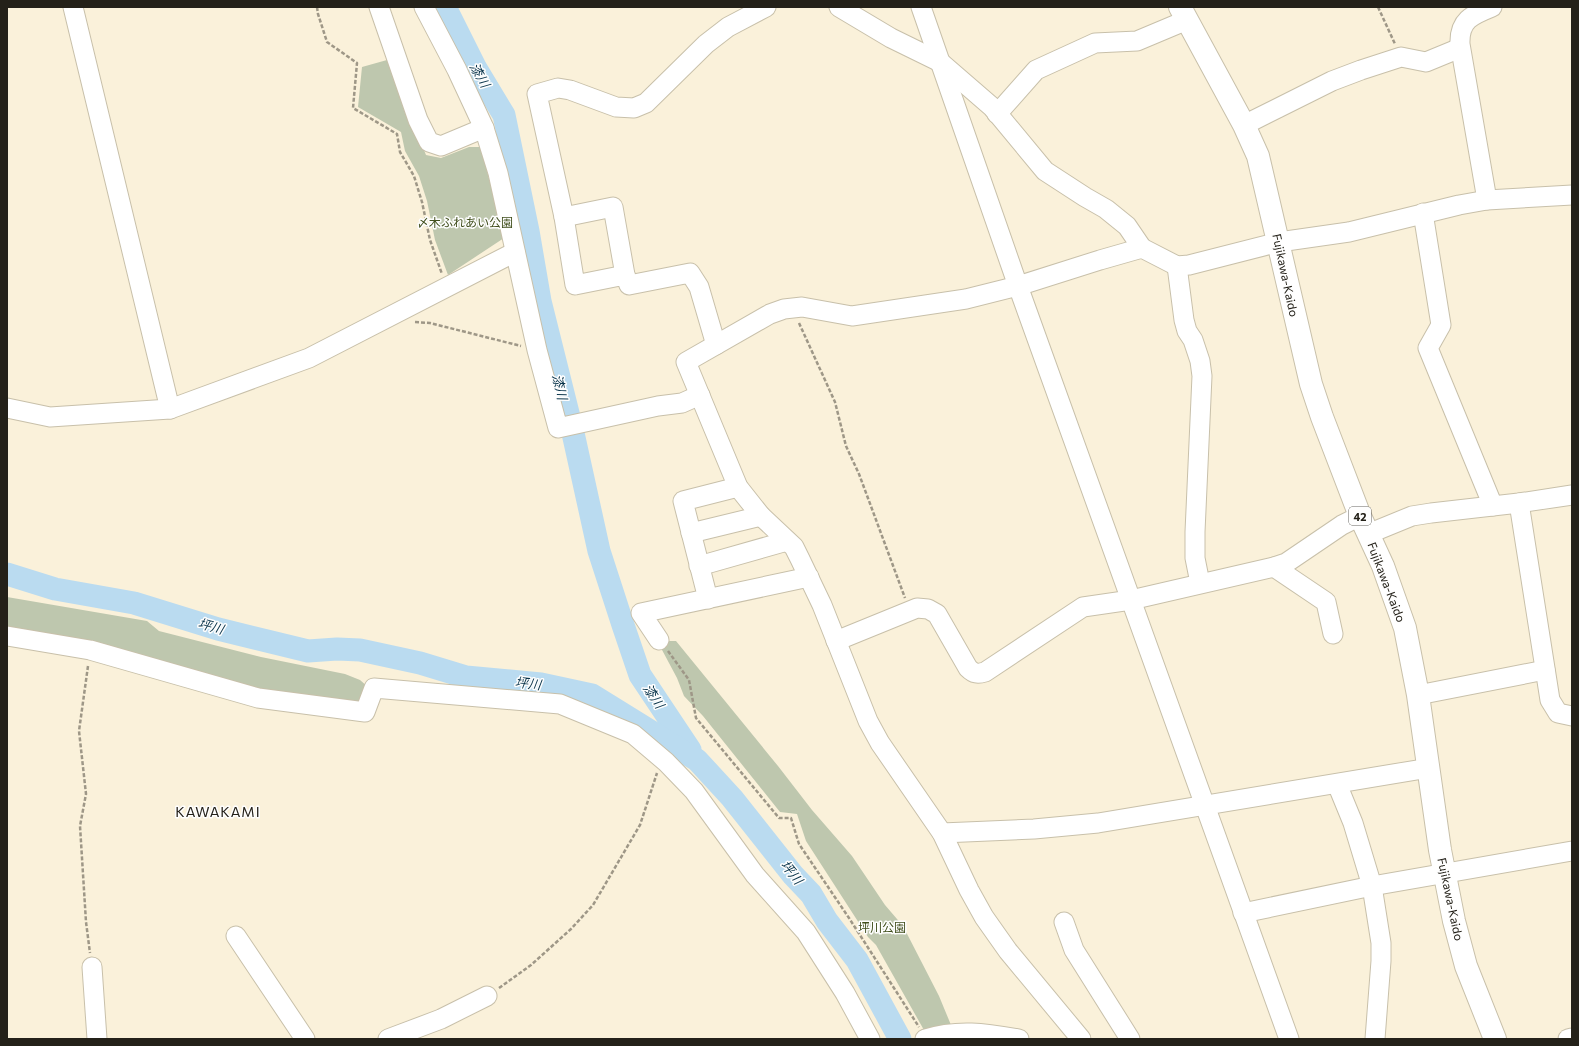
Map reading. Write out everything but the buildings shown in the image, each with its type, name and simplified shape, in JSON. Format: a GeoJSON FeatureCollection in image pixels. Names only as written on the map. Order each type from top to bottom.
{"type":"FeatureCollection","features":[{"type":"Feature","properties":{"kind":"main road","name":"Fujikawa-Kaido"},"geometry":{"type":"LineString","coordinates":[[1183,14],[1244,125],[1258,156],[1311,384],[1322,417],[1364,525],[1383,566],[1404,628],[1418,695],[1440,850],[1454,921],[1466,966],[1495,1039]]}},
{"type":"Feature","properties":{"kind":"street"},"geometry":{"type":"LineString","coordinates":[[73,7],[170,409]]}},
{"type":"Feature","properties":{"kind":"street"},"geometry":{"type":"LineString","coordinates":[[379,7],[418,120],[429,142],[441,146],[484,128]]}},
{"type":"Feature","properties":{"kind":"street"},"geometry":{"type":"LineString","coordinates":[[424,7],[457,70],[484,128],[498,173],[537,350],[558,428],[571,424],[682,402],[700,395]]}},
{"type":"Feature","properties":{"kind":"street"},"geometry":{"type":"LineString","coordinates":[[625,275],[575,285],[564,217],[537,94],[558,88],[570,90],[616,107],[634,108],[646,103],[706,44],[728,27],[766,7]]}},
{"type":"Feature","properties":{"kind":"street"},"geometry":{"type":"LineString","coordinates":[[839,7],[891,38],[940,62],[966,84],[997,114],[1045,171],[1106,209],[1127,226],[1142,248],[1177,266],[1279,242],[1349,232],[1423,213],[1487,200],[1572,197]]}},
{"type":"Feature","properties":{"kind":"street"},"geometry":{"type":"LineString","coordinates":[[921,7],[1018,286],[1204,806],[1244,912],[1288,1039]]}},
{"type":"Feature","properties":{"kind":"street"},"geometry":{"type":"LineString","coordinates":[[1487,200],[1460,48],[1459,34],[1466,21],[1473,15],[1492,7]]}},
{"type":"Feature","properties":{"kind":"street"},"geometry":{"type":"LineString","coordinates":[[997,114],[1036,70],[1095,43],[1137,41],[1183,14]]}},
{"type":"Feature","properties":{"kind":"street"},"geometry":{"type":"LineString","coordinates":[[1244,125],[1332,81],[1401,57],[1426,62],[1460,48]]}},
{"type":"Feature","properties":{"kind":"street"},"geometry":{"type":"LineString","coordinates":[[564,217],[613,207],[628,285],[690,273],[699,287],[716,344]]}},
{"type":"Feature","properties":{"kind":"street"},"geometry":{"type":"LineString","coordinates":[[1423,213],[1441,324],[1428,348],[1493,506]]}},
{"type":"Feature","properties":{"kind":"street"},"geometry":{"type":"LineString","coordinates":[[1081,1039],[1008,950],[984,918],[942,833],[880,743],[866,715],[809,578],[794,547],[760,516],[738,486],[686,362],[770,314],[784,309],[802,307],[852,316],[966,299],[1018,286],[1142,248]]}},
{"type":"Feature","properties":{"kind":"street"},"geometry":{"type":"LineString","coordinates":[[7,408],[50,417],[170,409],[309,358],[515,252]]}},
{"type":"Feature","properties":{"kind":"street"},"geometry":{"type":"LineString","coordinates":[[1177,266],[1184,320],[1187,331],[1193,340],[1200,362],[1202,376],[1194,532],[1195,558],[1200,583]]}},
{"type":"Feature","properties":{"kind":"street"},"geometry":{"type":"LineString","coordinates":[[708,599],[683,501],[738,486]]}},
{"type":"Feature","properties":{"kind":"street"},"geometry":{"type":"LineString","coordinates":[[836,641],[918,608],[928,609],[937,614],[968,668],[972,672],[979,674],[985,672],[1083,608],[1131,600],[1274,567],[1286,563],[1342,525],[1364,525],[1430,513],[1572,496]]}},
{"type":"Feature","properties":{"kind":"street"},"geometry":{"type":"LineString","coordinates":[[1519,503],[1550,700],[1558,713],[1572,716]]}},
{"type":"Feature","properties":{"kind":"street"},"geometry":{"type":"LineString","coordinates":[[691,533],[760,516]]}},
{"type":"Feature","properties":{"kind":"street"},"geometry":{"type":"LineString","coordinates":[[700,566],[787,541]]}},
{"type":"Feature","properties":{"kind":"street"},"geometry":{"type":"LineString","coordinates":[[1274,567],[1326,602],[1332,634]]}},
{"type":"Feature","properties":{"kind":"street"},"geometry":{"type":"LineString","coordinates":[[660,640],[641,613],[809,578]]}},
{"type":"Feature","properties":{"kind":"street"},"geometry":{"type":"LineString","coordinates":[[7,636],[90,650],[258,698],[365,712],[374,688],[560,704],[633,734],[662,759],[694,791],[755,875],[806,932],[845,993],[870,1039]]}},
{"type":"Feature","properties":{"kind":"street"},"geometry":{"type":"LineString","coordinates":[[1418,695],[1545,670]]}},
{"type":"Feature","properties":{"kind":"street"},"geometry":{"type":"LineString","coordinates":[[942,833],[1034,829],[1098,822],[1204,806],[1429,768]]}},
{"type":"Feature","properties":{"kind":"street"},"geometry":{"type":"LineString","coordinates":[[1337,784],[1353,823],[1372,886],[1381,943],[1382,962],[1375,1039]]}},
{"type":"Feature","properties":{"kind":"street"},"geometry":{"type":"LineString","coordinates":[[1244,912],[1372,886],[1572,851]]}},
{"type":"Feature","properties":{"kind":"street"},"geometry":{"type":"LineString","coordinates":[[1064,922],[1074,950],[1130,1039]]}},
{"type":"Feature","properties":{"kind":"street"},"geometry":{"type":"LineString","coordinates":[[236,936],[305,1039]]}},
{"type":"Feature","properties":{"kind":"street"},"geometry":{"type":"LineString","coordinates":[[92,967],[97,1039]]}},
{"type":"Feature","properties":{"kind":"street"},"geometry":{"type":"LineString","coordinates":[[388,1039],[442,1019],[487,996]]}},
{"type":"Feature","properties":{"kind":"street"},"geometry":{"type":"LineString","coordinates":[[926,1039],[941,1034],[966,1032],[1019,1039]]}},
{"type":"Feature","properties":{"kind":"street"},"geometry":{"type":"LineString","coordinates":[[1568,1039],[1572,1038]]}},
{"type":"Feature","properties":{"kind":"path"},"geometry":{"type":"LineString","coordinates":[[317,7],[327,42],[357,63],[353,108],[397,134],[400,152],[416,183],[422,202],[430,240],[447,288]]}},
{"type":"Feature","properties":{"kind":"path"},"geometry":{"type":"LineString","coordinates":[[1378,7],[1401,57]]}},
{"type":"Feature","properties":{"kind":"path"},"geometry":{"type":"LineString","coordinates":[[793,308],[835,402],[846,446],[859,474],[906,600],[908,612]]}},
{"type":"Feature","properties":{"kind":"path"},"geometry":{"type":"LineString","coordinates":[[386,319],[430,323],[537,350]]}},
{"type":"Feature","properties":{"kind":"path"},"geometry":{"type":"LineString","coordinates":[[660,640],[689,680],[696,718],[779,818],[791,818],[799,844],[850,918],[926,1039]]}},
{"type":"Feature","properties":{"kind":"path"},"geometry":{"type":"LineString","coordinates":[[90,650],[79,732],[86,794],[80,826],[86,922],[92,967]]}},
{"type":"Feature","properties":{"kind":"path"},"geometry":{"type":"LineString","coordinates":[[487,996],[531,965],[571,929],[593,905],[640,825],[662,759]]}},
{"type":"Feature","properties":{"kind":"green space","name":"〆木ふれあい公園"},"geometry":{"type":"Polygon","coordinates":[[[387,60],[426,155],[441,158],[469,147],[481,147],[504,238],[448,275],[435,240],[427,201],[419,176],[405,151],[401,132],[358,107],[362,67],[387,60]]]}},
{"type":"Feature","properties":{"kind":"green space"},"geometry":{"type":"Polygon","coordinates":[[[7,597],[147,621],[159,631],[261,657],[345,674],[360,680],[368,687],[359,709],[257,695],[7,632],[7,597]]]}},
{"type":"Feature","properties":{"kind":"green space","name":"坪川公園"},"geometry":{"type":"Polygon","coordinates":[[[666,641],[676,641],[812,810],[852,856],[885,905],[903,926],[939,996],[951,1025],[929,1039],[876,945],[868,937],[806,841],[797,814],[780,812],[703,716],[684,696],[677,678],[661,648],[666,641]]]}},
{"type":"Feature","properties":{"kind":"waterway","name":"漆川"},"geometry":{"type":"LineString","coordinates":[[445,7],[475,67],[504,115],[528,231],[540,301],[573,433],[599,551],[623,625],[640,675],[690,750]]}},
{"type":"Feature","properties":{"kind":"waterway","name":"坪川"},"geometry":{"type":"LineString","coordinates":[[7,574],[55,589],[134,603],[218,629],[308,651],[337,649],[360,650],[420,663],[466,677],[541,684],[592,695],[697,760],[732,798],[793,875],[811,894],[827,921],[857,960],[900,1039]]}},
{"type":"Feature","properties":{"kind":"district","name":"KAWAKAMI"},"geometry":{"type":"Point","coordinates":[218,811]}}]}
